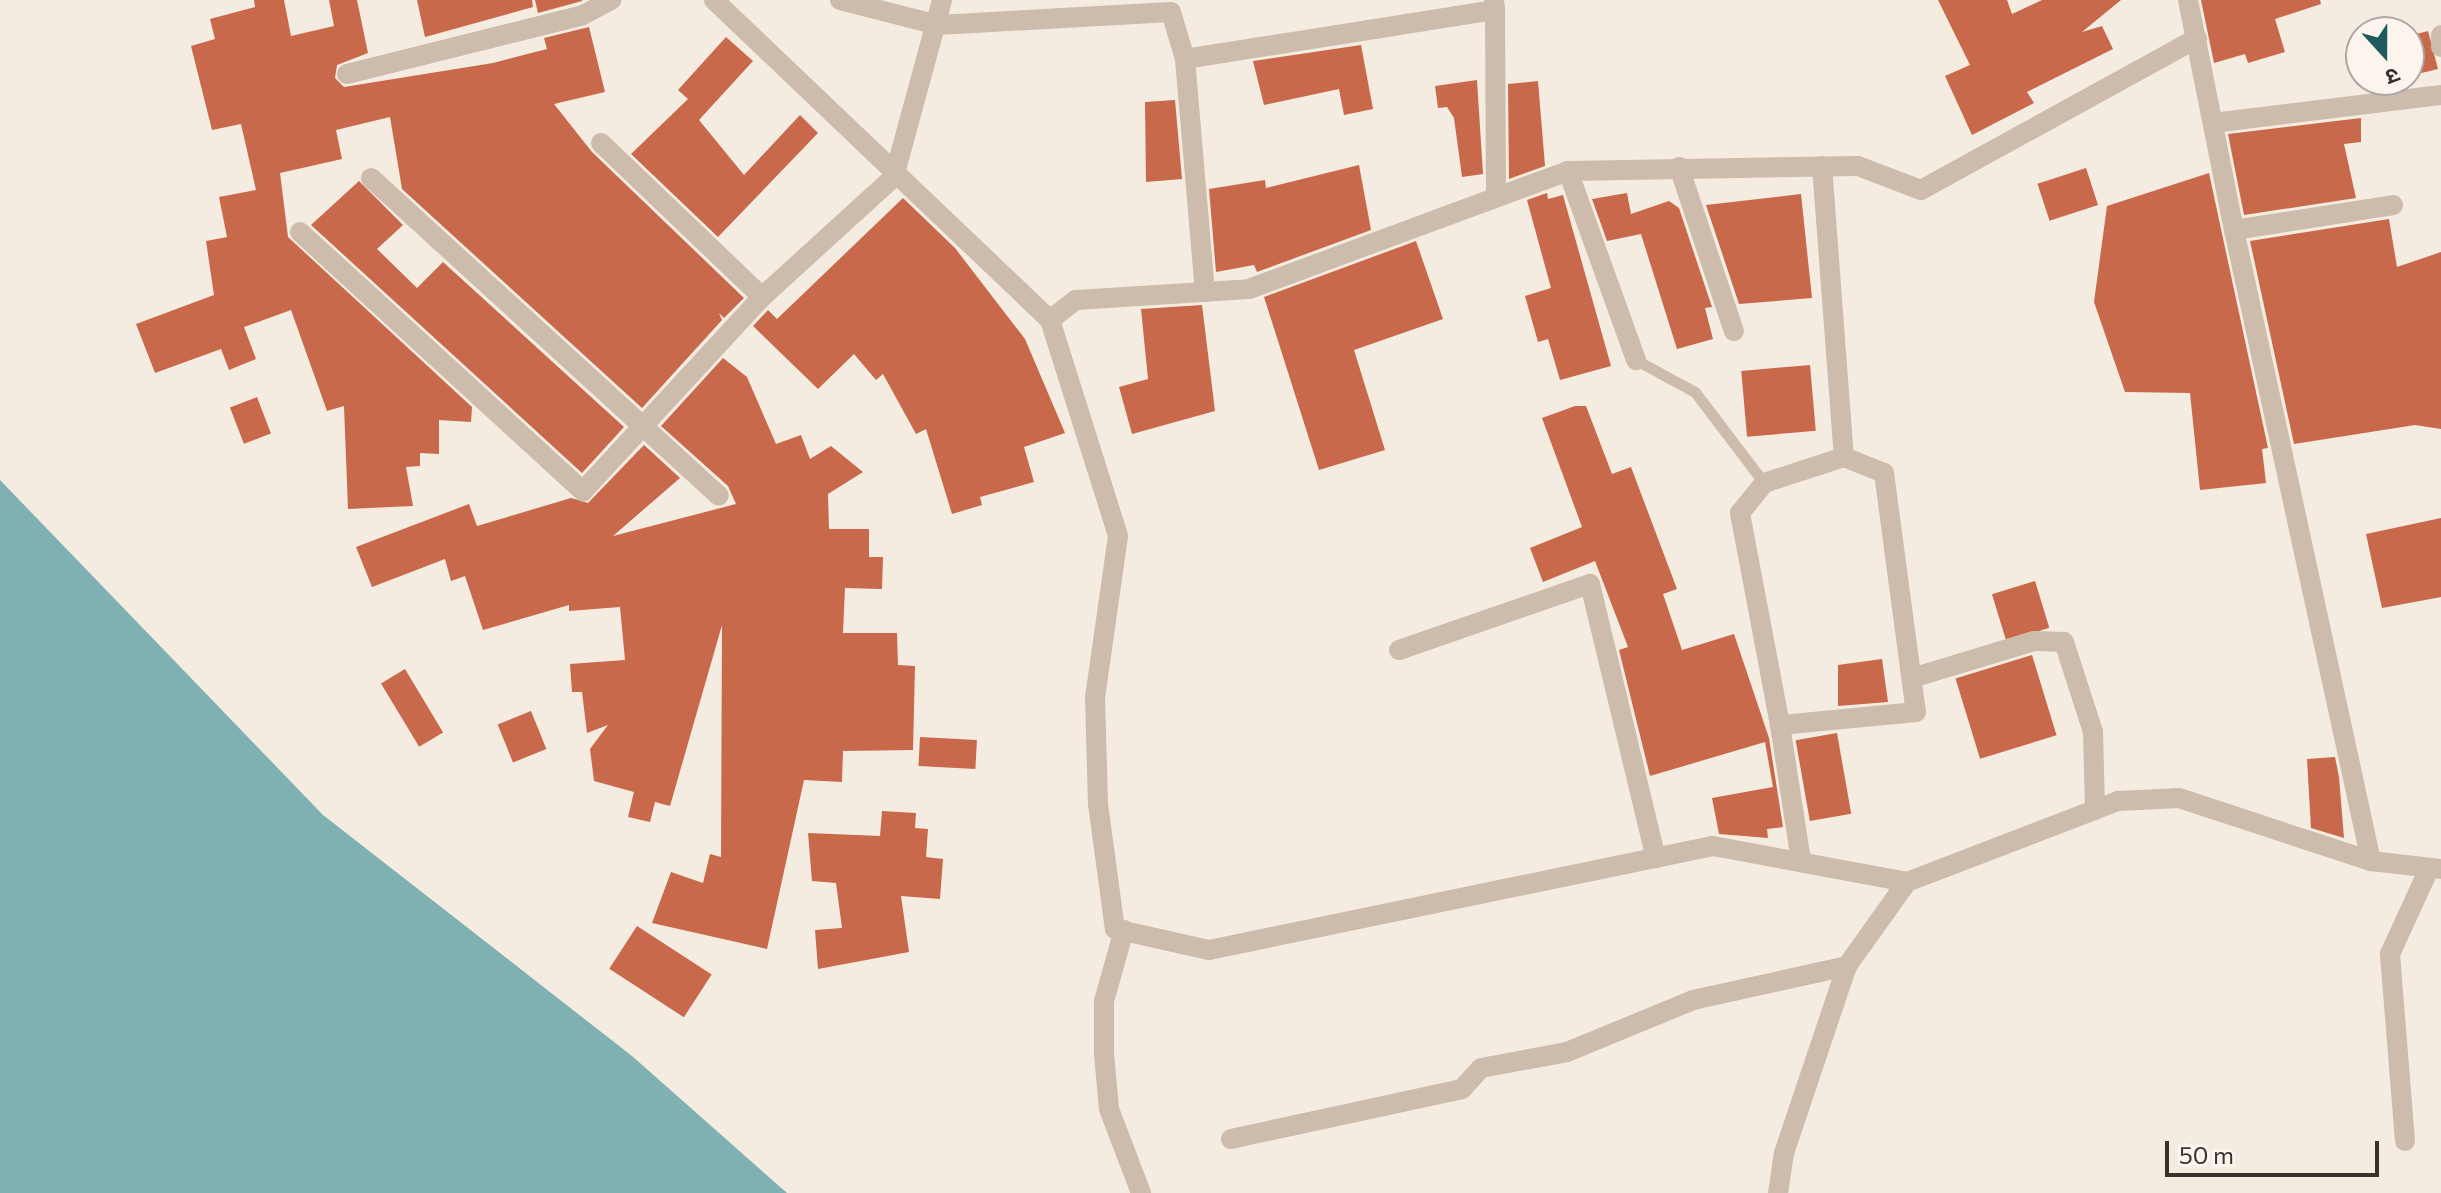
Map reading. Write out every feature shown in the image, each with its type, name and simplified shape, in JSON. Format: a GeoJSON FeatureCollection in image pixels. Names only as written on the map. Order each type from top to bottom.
{"type":"FeatureCollection","features":[{"type":"Feature","properties":{"kind":"street"},"geometry":{"type":"LineString","coordinates":[[347,74],[583,15],[611,0]]}},
{"type":"Feature","properties":{"kind":"street"},"geometry":{"type":"LineString","coordinates":[[714,0],[894,177],[1050,320],[1118,536],[1095,697],[1098,804],[1115,929],[1209,950],[1713,846],[1907,882],[2095,810],[2179,798],[2371,861],[2435,870],[2390,954],[2405,1141]]}},
{"type":"Feature","properties":{"kind":"street"},"geometry":{"type":"LineString","coordinates":[[840,0],[938,25],[1170,6],[1185,59],[1205,292]]}},
{"type":"Feature","properties":{"kind":"street"},"geometry":{"type":"LineString","coordinates":[[300,232],[583,491],[762,297],[894,177],[938,25],[942,0]]}},
{"type":"Feature","properties":{"kind":"street"},"geometry":{"type":"LineString","coordinates":[[2188,0],[2234,230],[2371,861]]}},
{"type":"Feature","properties":{"kind":"street"},"geometry":{"type":"LineString","coordinates":[[1185,59],[1494,5],[1496,194]]}},
{"type":"Feature","properties":{"kind":"street"},"geometry":{"type":"LineString","coordinates":[[2441,35],[2441,47]]}},
{"type":"Feature","properties":{"kind":"street"},"geometry":{"type":"LineString","coordinates":[[1050,320],[1076,300],[1205,292],[1276,279],[1496,194],[1568,171],[1858,166],[1921,190],[2197,38]]}},
{"type":"Feature","properties":{"kind":"street"},"geometry":{"type":"LineString","coordinates":[[2213,123],[2441,95]]}},
{"type":"Feature","properties":{"kind":"street"},"geometry":{"type":"LineString","coordinates":[[601,143],[762,297]]}},
{"type":"Feature","properties":{"kind":"street"},"geometry":{"type":"LineString","coordinates":[[1822,166],[1844,457]]}},
{"type":"Feature","properties":{"kind":"street"},"geometry":{"type":"LineString","coordinates":[[1679,167],[1734,331]]}},
{"type":"Feature","properties":{"kind":"street"},"geometry":{"type":"LineString","coordinates":[[1568,171],[1636,360]]}},
{"type":"Feature","properties":{"kind":"street"},"geometry":{"type":"LineString","coordinates":[[371,178],[640,430],[719,496]]}},
{"type":"Feature","properties":{"kind":"street"},"geometry":{"type":"LineString","coordinates":[[2234,230],[2393,205]]}},
{"type":"Feature","properties":{"kind":"street"},"geometry":{"type":"LineString","coordinates":[[1780,725],[1916,712],[1884,473],[1844,457],[1764,483],[1740,513],[1780,725],[1801,861]]}},
{"type":"Feature","properties":{"kind":"street"},"geometry":{"type":"LineString","coordinates":[[1399,650],[1590,584],[1656,858]]}},
{"type":"Feature","properties":{"kind":"street"},"geometry":{"type":"LineString","coordinates":[[1912,678],[2034,641],[2064,642],[2093,732],[2095,810]]}},
{"type":"Feature","properties":{"kind":"street"},"geometry":{"type":"LineString","coordinates":[[1778,1193],[1784,1153],[1847,966],[1907,882]]}},
{"type":"Feature","properties":{"kind":"street"},"geometry":{"type":"LineString","coordinates":[[1124,930],[1104,1001],[1104,1054],[1109,1109],[1141,1193]]}},
{"type":"Feature","properties":{"kind":"street"},"geometry":{"type":"LineString","coordinates":[[1231,1139],[1462,1089],[1481,1068],[1567,1052],[1693,1000],[1847,966]]}},
{"type":"Feature","properties":{"kind":"lane"},"geometry":{"type":"LineString","coordinates":[[1636,360],[1695,392],[1764,483]]}},
{"type":"Feature","properties":{"kind":"water"},"geometry":{"type":"Polygon","coordinates":[[[0,480],[323,815],[632,1056],[787,1193],[0,1193],[0,480]]]}},
{"type":"Feature","properties":{"kind":"building"},"geometry":{"type":"Polygon","coordinates":[[[254,0],[284,0],[291,36],[334,26],[329,0],[357,0],[368,53],[337,65],[335,78],[344,87],[493,63],[547,49],[544,38],[589,27],[605,92],[554,104],[592,152],[744,298],[724,318],[719,313],[722,320],[642,408],[402,189],[390,117],[336,130],[342,159],[280,173],[288,237],[472,407],[471,422],[439,420],[439,454],[420,453],[420,466],[406,467],[413,506],[348,509],[344,406],[327,411],[291,310],[244,327],[256,359],[229,370],[221,349],[155,373],[136,324],[214,295],[206,241],[227,237],[219,197],[256,190],[241,124],[212,130],[191,46],[215,39],[210,19],[255,7],[254,0]]]}},
{"type":"Feature","properties":{"kind":"building"},"geometry":{"type":"Polygon","coordinates":[[[417,0],[532,0],[533,7],[425,37],[417,0]]]}},
{"type":"Feature","properties":{"kind":"building"},"geometry":{"type":"Polygon","coordinates":[[[535,0],[582,0],[582,1],[538,13],[535,0]]]}},
{"type":"Feature","properties":{"kind":"building"},"geometry":{"type":"Polygon","coordinates":[[[1938,0],[2007,0],[2012,14],[2042,0],[2121,0],[2082,32],[2102,26],[2113,49],[2027,92],[2034,103],[1972,135],[1945,76],[1970,65],[1938,0]]]}},
{"type":"Feature","properties":{"kind":"building"},"geometry":{"type":"Polygon","coordinates":[[[2201,0],[2320,0],[2321,4],[2275,19],[2285,52],[2248,63],[2245,54],[2214,63],[2201,0]]]}},
{"type":"Feature","properties":{"kind":"building"},"geometry":{"type":"Polygon","coordinates":[[[2428,31],[2438,69],[2425,72],[2425,32],[2428,31]]]}},
{"type":"Feature","properties":{"kind":"building"},"geometry":{"type":"Polygon","coordinates":[[[726,37],[753,61],[699,120],[744,175],[800,115],[818,133],[718,237],[631,154],[688,99],[678,90],[726,37]]]}},
{"type":"Feature","properties":{"kind":"building"},"geometry":{"type":"Polygon","coordinates":[[[1361,45],[1373,109],[1344,115],[1339,89],[1264,105],[1253,61],[1361,45]]]}},
{"type":"Feature","properties":{"kind":"building"},"geometry":{"type":"Polygon","coordinates":[[[1477,80],[1483,174],[1462,177],[1454,118],[1447,107],[1438,108],[1435,86],[1477,80]]]}},
{"type":"Feature","properties":{"kind":"building"},"geometry":{"type":"Polygon","coordinates":[[[1538,81],[1545,166],[1509,179],[1508,84],[1538,81]]]}},
{"type":"Feature","properties":{"kind":"building"},"geometry":{"type":"Polygon","coordinates":[[[1175,100],[1182,179],[1146,182],[1145,102],[1175,100]]]}},
{"type":"Feature","properties":{"kind":"building"},"geometry":{"type":"Polygon","coordinates":[[[2361,118],[2361,142],[2344,144],[2356,198],[2244,215],[2228,134],[2361,118]]]}},
{"type":"Feature","properties":{"kind":"building"},"geometry":{"type":"Polygon","coordinates":[[[1359,165],[1371,230],[1257,272],[1254,265],[1216,272],[1209,189],[1265,180],[1266,188],[1359,165]]]}},
{"type":"Feature","properties":{"kind":"building"},"geometry":{"type":"Polygon","coordinates":[[[2086,168],[2098,205],[2050,221],[2037,184],[2086,168]]]}},
{"type":"Feature","properties":{"kind":"building"},"geometry":{"type":"Polygon","coordinates":[[[2209,173],[2268,448],[2262,449],[2266,483],[2200,490],[2190,393],[2125,392],[2094,302],[2107,206],[2209,173]]]}},
{"type":"Feature","properties":{"kind":"building"},"geometry":{"type":"Polygon","coordinates":[[[359,181],[403,225],[377,249],[417,288],[443,262],[624,427],[582,473],[311,225],[359,181]]]}},
{"type":"Feature","properties":{"kind":"building"},"geometry":{"type":"Polygon","coordinates":[[[1547,193],[1548,199],[1563,195],[1611,366],[1560,380],[1548,339],[1538,342],[1525,296],[1551,288],[1527,200],[1547,193]]]}},
{"type":"Feature","properties":{"kind":"building"},"geometry":{"type":"Polygon","coordinates":[[[1627,193],[1631,214],[1669,201],[1679,208],[1712,307],[1705,308],[1713,339],[1677,349],[1641,234],[1607,241],[1592,199],[1627,193]]]}},
{"type":"Feature","properties":{"kind":"building"},"geometry":{"type":"Polygon","coordinates":[[[1801,194],[1812,298],[1739,304],[1706,205],[1801,194]]]}},
{"type":"Feature","properties":{"kind":"building"},"geometry":{"type":"Polygon","coordinates":[[[903,198],[955,248],[1025,339],[1065,433],[1024,447],[1034,482],[980,497],[982,505],[952,514],[926,429],[916,434],[883,374],[876,380],[854,354],[818,389],[753,326],[768,310],[777,319],[903,198]]]}},
{"type":"Feature","properties":{"kind":"building"},"geometry":{"type":"Polygon","coordinates":[[[2389,219],[2397,267],[2441,252],[2441,429],[2415,425],[2294,444],[2250,241],[2389,219]]]}},
{"type":"Feature","properties":{"kind":"building"},"geometry":{"type":"Polygon","coordinates":[[[1416,241],[1443,319],[1354,350],[1385,450],[1319,470],[1264,297],[1416,241]]]}},
{"type":"Feature","properties":{"kind":"building"},"geometry":{"type":"Polygon","coordinates":[[[1202,305],[1215,411],[1132,434],[1119,387],[1148,379],[1141,309],[1202,305]]]}},
{"type":"Feature","properties":{"kind":"building"},"geometry":{"type":"Polygon","coordinates":[[[723,358],[747,377],[776,444],[801,435],[810,459],[831,446],[863,472],[828,494],[829,529],[869,529],[869,557],[883,557],[882,589],[845,588],[843,633],[897,633],[898,665],[915,666],[913,750],[843,751],[842,782],[804,780],[767,949],[652,923],[671,872],[703,883],[710,854],[721,857],[722,625],[670,806],[655,802],[650,822],[628,817],[634,792],[594,781],[590,749],[608,725],[587,733],[582,692],[572,692],[570,664],[625,660],[620,607],[569,611],[569,605],[483,630],[465,576],[451,581],[445,559],[372,587],[356,547],[469,504],[477,526],[571,498],[588,503],[644,445],[680,478],[613,536],[736,504],[728,486],[661,426],[723,358]]]}},
{"type":"Feature","properties":{"kind":"building"},"geometry":{"type":"Polygon","coordinates":[[[1810,365],[1816,431],[1747,437],[1741,371],[1810,365]]]}},
{"type":"Feature","properties":{"kind":"building"},"geometry":{"type":"Polygon","coordinates":[[[257,397],[271,433],[244,444],[230,407],[257,397]]]}},
{"type":"Feature","properties":{"kind":"building"},"geometry":{"type":"Polygon","coordinates":[[[1575,406],[1586,406],[1612,474],[1631,467],[1677,589],[1663,594],[1682,650],[1734,634],[1769,738],[1783,827],[1767,829],[1768,838],[1719,834],[1712,798],[1773,787],[1765,742],[1650,776],[1619,650],[1628,647],[1595,561],[1543,582],[1530,548],[1582,527],[1542,418],[1575,406]]]}},
{"type":"Feature","properties":{"kind":"building"},"geometry":{"type":"Polygon","coordinates":[[[2441,518],[2441,597],[2382,608],[2366,534],[2441,518]]]}},
{"type":"Feature","properties":{"kind":"building"},"geometry":{"type":"Polygon","coordinates":[[[2035,581],[2049,628],[2006,641],[1992,594],[2035,581]]]}},
{"type":"Feature","properties":{"kind":"building"},"geometry":{"type":"Polygon","coordinates":[[[2032,655],[2057,735],[1980,759],[1955,678],[2032,655]]]}},
{"type":"Feature","properties":{"kind":"building"},"geometry":{"type":"Polygon","coordinates":[[[1882,659],[1888,702],[1838,706],[1838,665],[1882,659]]]}},
{"type":"Feature","properties":{"kind":"building"},"geometry":{"type":"Polygon","coordinates":[[[405,669],[443,732],[419,747],[381,683],[405,669]]]}},
{"type":"Feature","properties":{"kind":"building"},"geometry":{"type":"Polygon","coordinates":[[[531,711],[546,749],[513,763],[498,724],[531,711]]]}},
{"type":"Feature","properties":{"kind":"building"},"geometry":{"type":"Polygon","coordinates":[[[1837,733],[1851,814],[1810,821],[1796,740],[1837,733]]]}},
{"type":"Feature","properties":{"kind":"building"},"geometry":{"type":"Polygon","coordinates":[[[920,737],[977,740],[975,769],[918,766],[920,737]]]}},
{"type":"Feature","properties":{"kind":"building"},"geometry":{"type":"Polygon","coordinates":[[[2335,757],[2344,838],[2311,828],[2307,759],[2335,757]]]}},
{"type":"Feature","properties":{"kind":"building"},"geometry":{"type":"Polygon","coordinates":[[[882,811],[916,813],[915,828],[928,829],[926,857],[943,859],[940,899],[901,896],[909,952],[818,969],[815,930],[842,928],[836,883],[812,881],[808,833],[880,836],[882,811]]]}},
{"type":"Feature","properties":{"kind":"building"},"geometry":{"type":"Polygon","coordinates":[[[637,926],[712,974],[684,1017],[609,969],[637,926]]]}}]}
